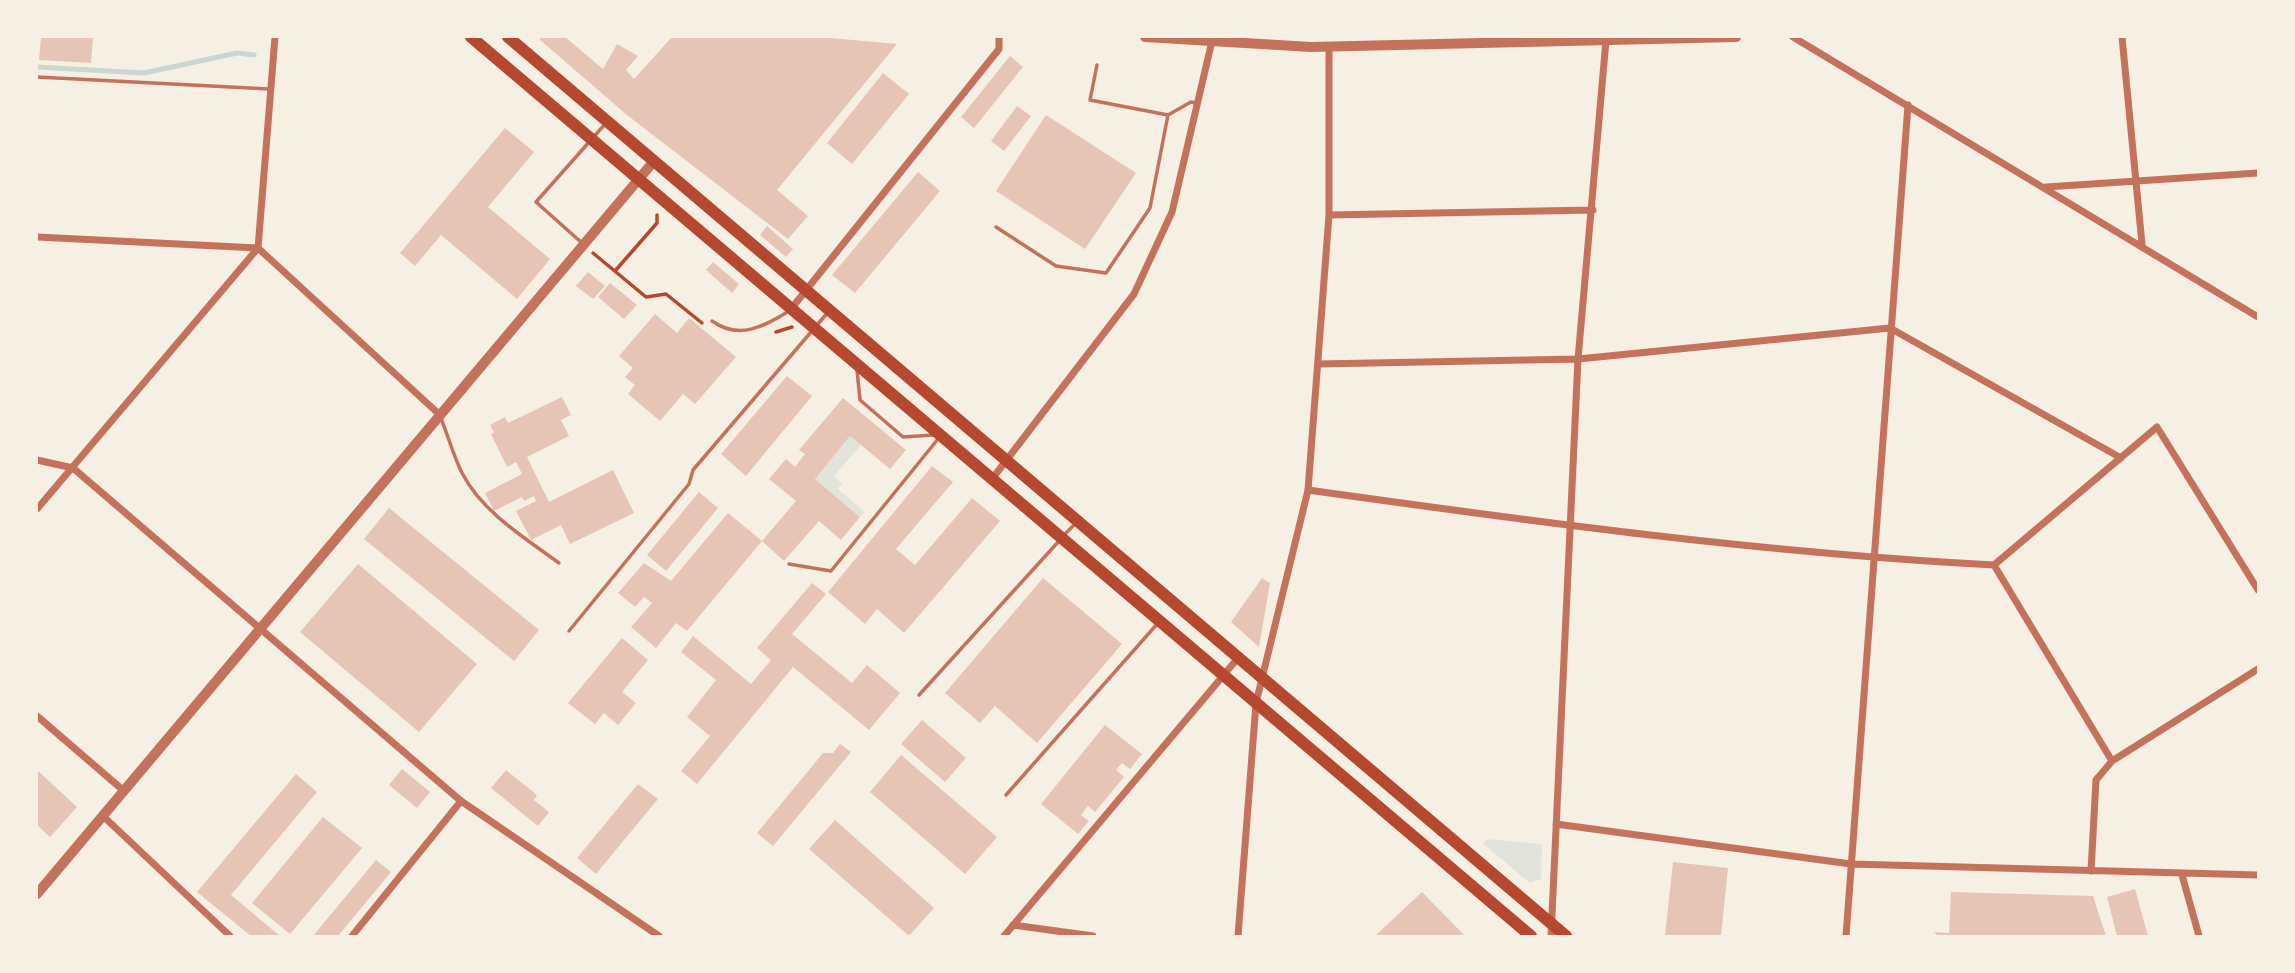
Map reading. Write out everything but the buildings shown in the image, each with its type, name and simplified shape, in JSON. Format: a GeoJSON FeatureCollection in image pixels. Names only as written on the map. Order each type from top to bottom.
{"type":"FeatureCollection","features":[{"type":"Feature","properties":{"kind":"main road"},"geometry":{"type":"LineString","coordinates":[[471,37],[1531,936]]}},
{"type":"Feature","properties":{"kind":"main road"},"geometry":{"type":"LineString","coordinates":[[508,37],[521,43],[608,121],[1262,678],[1551,930],[1566,936]]}},
{"type":"Feature","properties":{"kind":"main road"},"geometry":{"type":"LineString","coordinates":[[509,69],[521,43]]}},
{"type":"Feature","properties":{"kind":"street"},"geometry":{"type":"LineString","coordinates":[[37,509],[258,248],[275,37]]}},
{"type":"Feature","properties":{"kind":"street"},"geometry":{"type":"LineString","coordinates":[[791,309],[999,49],[999,37]]}},
{"type":"Feature","properties":{"kind":"street"},"geometry":{"type":"LineString","coordinates":[[1145,37],[1310,42],[1329,47],[1736,37]]}},
{"type":"Feature","properties":{"kind":"street"},"geometry":{"type":"LineString","coordinates":[[1793,37],[2142,244],[2258,317]]}},
{"type":"Feature","properties":{"kind":"street"},"geometry":{"type":"LineString","coordinates":[[2122,37],[2142,244]]}},
{"type":"Feature","properties":{"kind":"street"},"geometry":{"type":"LineString","coordinates":[[1551,930],[1578,359],[1606,40]]}},
{"type":"Feature","properties":{"kind":"street"},"geometry":{"type":"LineString","coordinates":[[992,479],[1133,294],[1172,212],[1212,41]]}},
{"type":"Feature","properties":{"kind":"street"},"geometry":{"type":"LineString","coordinates":[[1238,936],[1256,703],[1308,489],[1320,364],[1329,215],[1329,47]]}},
{"type":"Feature","properties":{"kind":"street"},"geometry":{"type":"LineString","coordinates":[[1846,936],[1908,105]]}},
{"type":"Feature","properties":{"kind":"street"},"geometry":{"type":"LineString","coordinates":[[37,894],[654,160]]}},
{"type":"Feature","properties":{"kind":"street"},"geometry":{"type":"LineString","coordinates":[[2045,187],[2258,173]]}},
{"type":"Feature","properties":{"kind":"street"},"geometry":{"type":"LineString","coordinates":[[1329,215],[1593,210]]}},
{"type":"Feature","properties":{"kind":"street"},"geometry":{"type":"LineString","coordinates":[[37,237],[258,248],[440,415]]}},
{"type":"Feature","properties":{"kind":"street"},"geometry":{"type":"LineString","coordinates":[[1320,364],[1578,359],[1891,328],[2121,457]]}},
{"type":"Feature","properties":{"kind":"street"},"geometry":{"type":"LineString","coordinates":[[1308,489],[1572,528],[1873,559],[1994,565],[2157,427],[2258,590]]}},
{"type":"Feature","properties":{"kind":"street"},"geometry":{"type":"LineString","coordinates":[[37,460],[73,468],[461,801],[659,936]]}},
{"type":"Feature","properties":{"kind":"street"},"geometry":{"type":"LineString","coordinates":[[1994,565],[2112,761]]}},
{"type":"Feature","properties":{"kind":"street"},"geometry":{"type":"LineString","coordinates":[[1004,936],[1238,658]]}},
{"type":"Feature","properties":{"kind":"street"},"geometry":{"type":"LineString","coordinates":[[2091,871],[2096,780],[2112,761],[2258,669]]}},
{"type":"Feature","properties":{"kind":"street"},"geometry":{"type":"LineString","coordinates":[[37,716],[124,791]]}},
{"type":"Feature","properties":{"kind":"street"},"geometry":{"type":"LineString","coordinates":[[352,936],[461,801]]}},
{"type":"Feature","properties":{"kind":"street"},"geometry":{"type":"LineString","coordinates":[[103,816],[230,936]]}},
{"type":"Feature","properties":{"kind":"street"},"geometry":{"type":"LineString","coordinates":[[1556,824],[1851,864],[2182,875],[2258,874]]}},
{"type":"Feature","properties":{"kind":"street"},"geometry":{"type":"LineString","coordinates":[[2182,875],[2199,936]]}},
{"type":"Feature","properties":{"kind":"street"},"geometry":{"type":"LineString","coordinates":[[1013,925],[1093,936]]}},
{"type":"Feature","properties":{"kind":"lane"},"geometry":{"type":"LineString","coordinates":[[1097,65],[1090,100],[1168,115],[1191,102],[1197,104]]}},
{"type":"Feature","properties":{"kind":"lane"},"geometry":{"type":"LineString","coordinates":[[37,77],[271,89]]}},
{"type":"Feature","properties":{"kind":"lane"},"geometry":{"type":"LineString","coordinates":[[996,227],[1056,266],[1106,273],[1150,208],[1168,115]]}},
{"type":"Feature","properties":{"kind":"lane"},"geometry":{"type":"LineString","coordinates":[[583,244],[536,202],[608,121]]}},
{"type":"Feature","properties":{"kind":"lane"},"geometry":{"type":"LineString","coordinates":[[712,321],[725,330],[746,331],[774,321],[791,309]]}},
{"type":"Feature","properties":{"kind":"lane"},"geometry":{"type":"LineString","coordinates":[[569,631],[689,484],[693,470],[811,326],[830,310]]}},
{"type":"Feature","properties":{"kind":"lane"},"geometry":{"type":"LineString","coordinates":[[856,364],[860,400],[903,437],[941,435]]}},
{"type":"Feature","properties":{"kind":"lane"},"geometry":{"type":"LineString","coordinates":[[440,415],[463,474],[474,490],[500,519],[559,563]]}},
{"type":"Feature","properties":{"kind":"lane"},"geometry":{"type":"LineString","coordinates":[[789,564],[831,571],[941,435]]}},
{"type":"Feature","properties":{"kind":"lane"},"geometry":{"type":"LineString","coordinates":[[919,695],[1078,521]]}},
{"type":"Feature","properties":{"kind":"lane"},"geometry":{"type":"LineString","coordinates":[[1006,795],[1160,621]]}},
{"type":"Feature","properties":{"kind":"path"},"geometry":{"type":"LineString","coordinates":[[615,271],[657,223],[658,210]]}},
{"type":"Feature","properties":{"kind":"path"},"geometry":{"type":"LineString","coordinates":[[583,244],[646,297],[666,294],[705,325]]}},
{"type":"Feature","properties":{"kind":"path"},"geometry":{"type":"LineString","coordinates":[[772,334],[811,326]]}},
{"type":"Feature","properties":{"kind":"shaded area"},"geometry":{"type":"Polygon","coordinates":[[[850,436],[861,445],[834,476],[842,483],[838,489],[865,512],[860,517],[815,479],[850,436]]]}},
{"type":"Feature","properties":{"kind":"shaded area"},"geometry":{"type":"Polygon","coordinates":[[[1487,839],[1542,844],[1541,879],[1530,883],[1483,844],[1487,839]]]}},
{"type":"Feature","properties":{"kind":"waterway"},"geometry":{"type":"LineString","coordinates":[[37,67],[144,73],[237,53],[254,55]]}}]}
